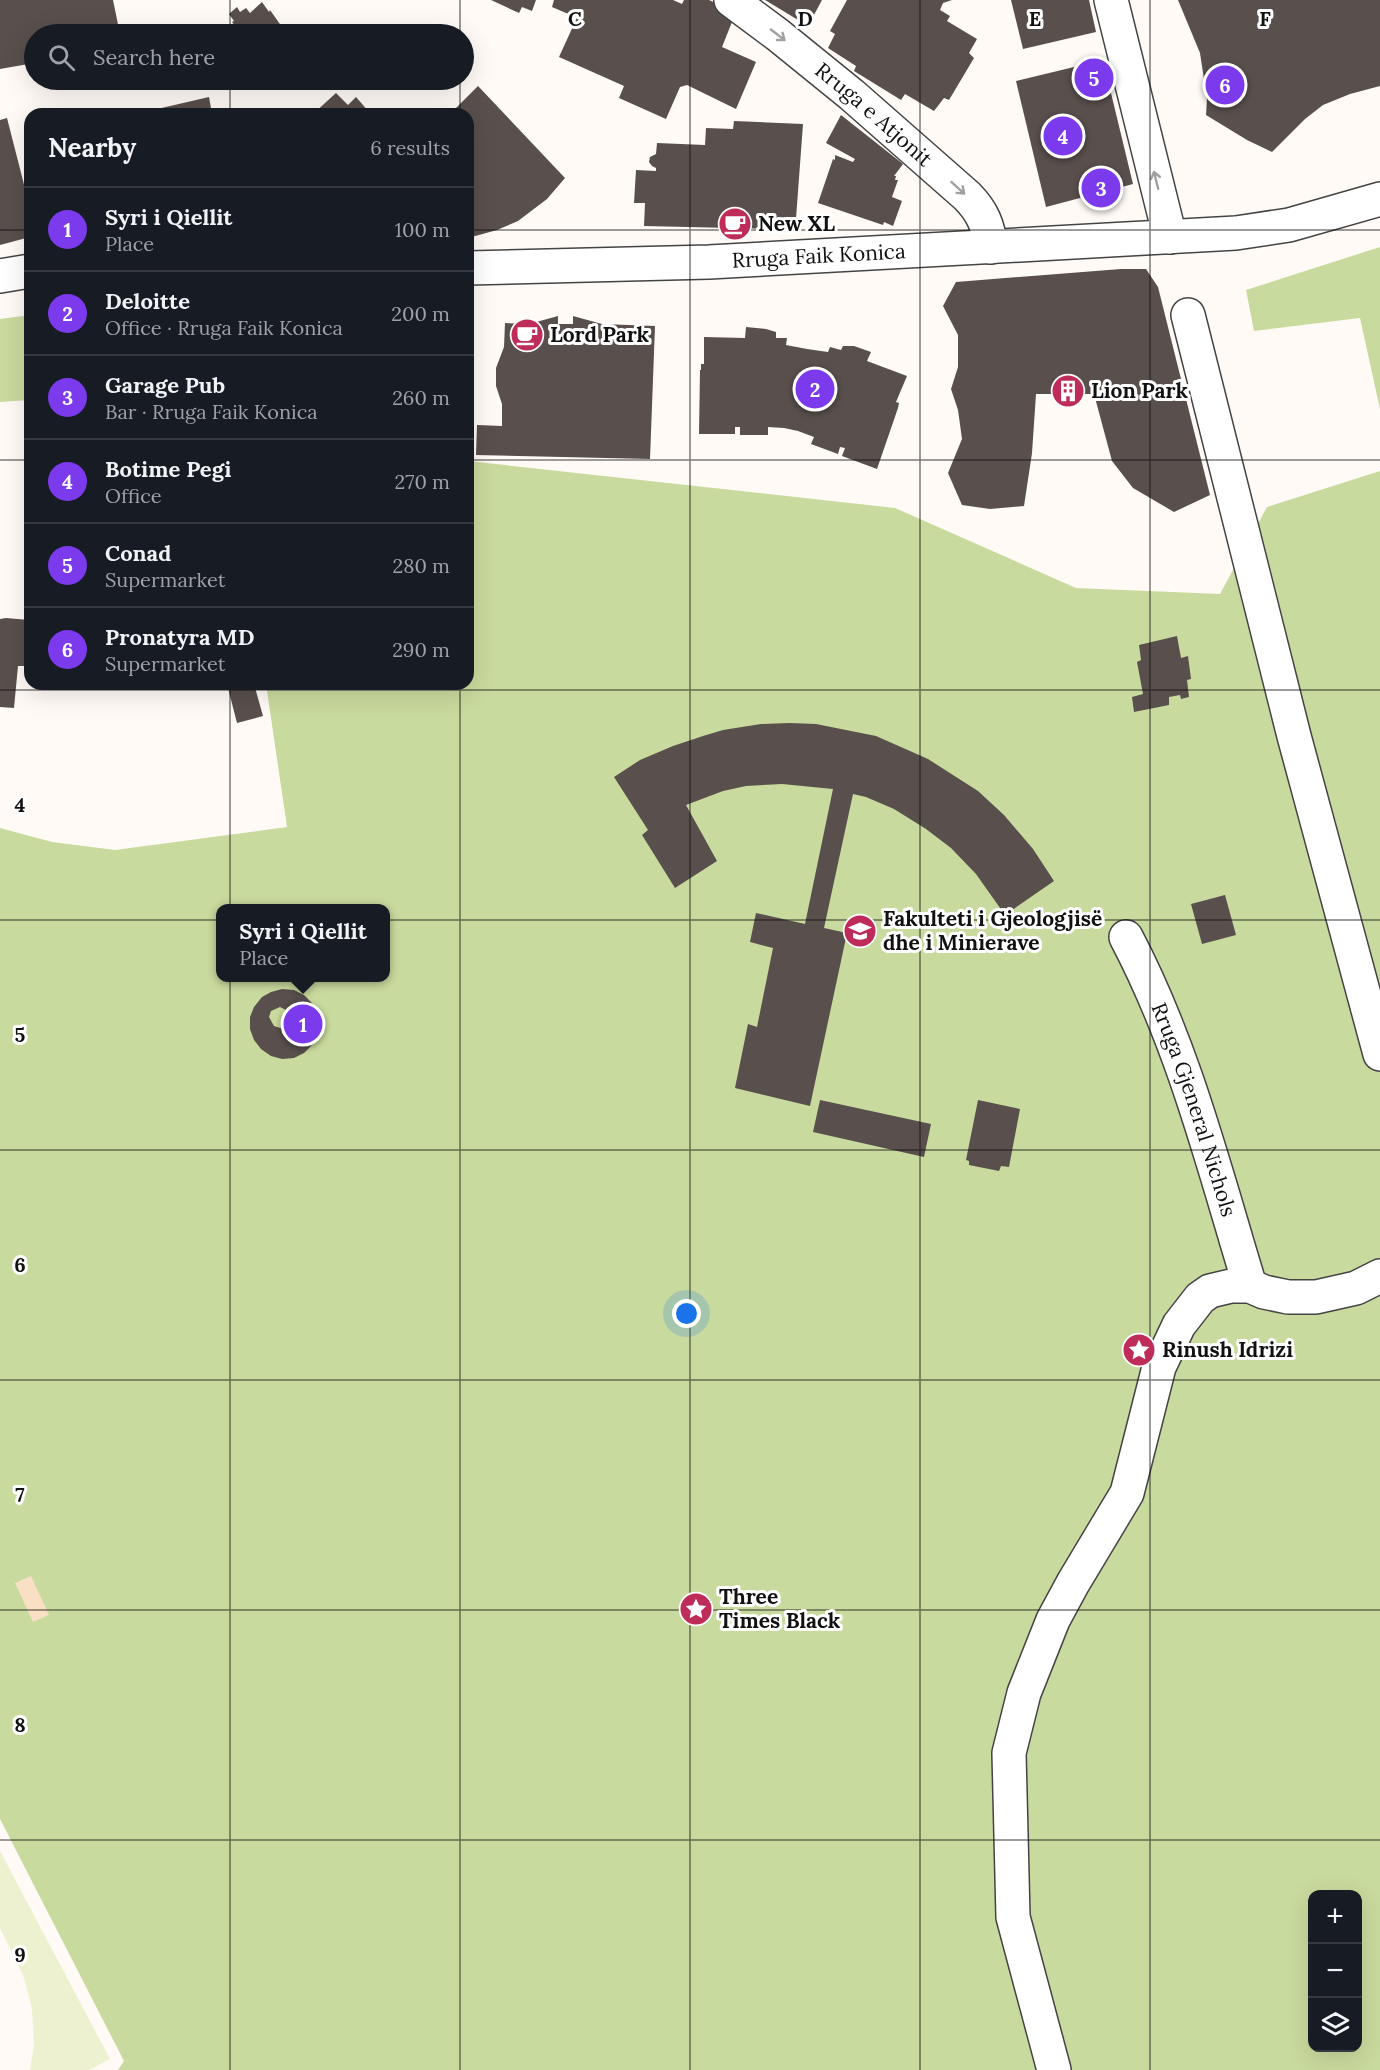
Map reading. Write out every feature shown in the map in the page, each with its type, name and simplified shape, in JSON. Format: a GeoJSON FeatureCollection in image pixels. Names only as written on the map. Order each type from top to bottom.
{"type":"FeatureCollection","features":[{"type":"Feature","properties":{"kind":"street","name":"Rruga e Atjonit"},"geometry":{"type":"LineString","coordinates":[[731,0],[837,82],[967,196],[988,224],[991,247]]}},
{"type":"Feature","properties":{"kind":"street"},"geometry":{"type":"LineString","coordinates":[[1111,0],[1170,237]]}},
{"type":"Feature","properties":{"kind":"street","name":"Rruga Faik Konica"},"geometry":{"type":"LineString","coordinates":[[474,268],[709,262],[1236,233],[1289,225],[1380,199]]}},
{"type":"Feature","properties":{"kind":"street"},"geometry":{"type":"LineString","coordinates":[[0,276],[24,272]]}},
{"type":"Feature","properties":{"kind":"street"},"geometry":{"type":"LineString","coordinates":[[1188,315],[1294,736],[1380,1054]]}},
{"type":"Feature","properties":{"kind":"street","name":"Rruga Gjeneral Nichols"},"geometry":{"type":"LineString","coordinates":[[1126,937],[1156,998],[1185,1073],[1250,1286]]}},
{"type":"Feature","properties":{"kind":"street"},"geometry":{"type":"LineString","coordinates":[[1054,2070],[1013,1917],[1010,1753],[1024,1693],[1053,1620],[1072,1583],[1127,1493],[1159,1367],[1179,1325],[1200,1298],[1221,1287],[1250,1286],[1281,1296],[1316,1297],[1356,1288],[1380,1276]]}},
{"type":"Feature","properties":{"kind":"green space"},"geometry":{"type":"Polygon","coordinates":[[[1380,247],[1380,409],[1360,318],[1254,331],[1246,290],[1380,247]]]}},
{"type":"Feature","properties":{"kind":"green space"},"geometry":{"type":"Polygon","coordinates":[[[24,316],[24,400],[0,402],[0,319],[24,316]]]}},
{"type":"Feature","properties":{"kind":"green space"},"geometry":{"type":"Polygon","coordinates":[[[474,462],[895,508],[1076,588],[1220,594],[1267,507],[1380,471],[1380,2070],[118,2070],[124,2061],[0,1819],[0,828],[52,842],[115,850],[287,827],[267,690],[474,690],[474,462]]]}},
{"type":"Feature","properties":{"kind":"green space"},"geometry":{"type":"Polygon","coordinates":[[[0,1851],[110,2059],[89,2070],[30,2070],[34,2044],[32,2009],[23,1975],[0,1928],[0,1851]]]}},
{"type":"Feature","properties":{"kind":"sand"},"geometry":{"type":"Polygon","coordinates":[[[31,1576],[49,1615],[33,1622],[15,1583],[31,1576]]]}},
{"type":"Feature","properties":{"kind":"building"},"geometry":{"type":"Polygon","coordinates":[[[0,0],[113,0],[118,24],[24,24],[24,65],[0,69],[0,0]]]}},
{"type":"Feature","properties":{"kind":"building"},"geometry":{"type":"Polygon","coordinates":[[[491,0],[536,0],[532,11],[522,7],[519,13],[491,0]]]}},
{"type":"Feature","properties":{"kind":"building"},"geometry":{"type":"Polygon","coordinates":[[[554,0],[673,0],[682,4],[684,0],[709,0],[736,12],[722,47],[756,62],[736,109],[687,85],[680,87],[666,119],[619,98],[624,86],[559,57],[580,11],[575,9],[573,16],[552,7],[554,0]]]}},
{"type":"Feature","properties":{"kind":"building"},"geometry":{"type":"Polygon","coordinates":[[[765,0],[822,0],[808,26],[765,0]]]}},
{"type":"Feature","properties":{"kind":"building"},"geometry":{"type":"Polygon","coordinates":[[[847,0],[952,0],[943,3],[940,10],[950,16],[947,21],[977,39],[969,53],[974,58],[949,100],[944,98],[934,111],[905,94],[901,100],[854,71],[856,66],[828,48],[835,34],[830,31],[847,0]]]}},
{"type":"Feature","properties":{"kind":"building"},"geometry":{"type":"Polygon","coordinates":[[[1011,0],[1089,0],[1096,32],[1023,49],[1011,0]]]}},
{"type":"Feature","properties":{"kind":"building"},"geometry":{"type":"Polygon","coordinates":[[[1178,0],[1380,0],[1380,86],[1350,94],[1323,105],[1305,119],[1272,152],[1206,115],[1207,99],[1200,53],[1178,0]]]}},
{"type":"Feature","properties":{"kind":"building"},"geometry":{"type":"Polygon","coordinates":[[[262,2],[280,24],[234,24],[229,14],[237,7],[240,12],[246,8],[250,13],[262,2]]]}},
{"type":"Feature","properties":{"kind":"building"},"geometry":{"type":"Polygon","coordinates":[[[1103,60],[1133,184],[1046,207],[1016,81],[1103,60]]]}},
{"type":"Feature","properties":{"kind":"building"},"geometry":{"type":"Polygon","coordinates":[[[478,86],[565,178],[547,199],[518,221],[474,236],[474,108],[456,108],[478,86]]]}},
{"type":"Feature","properties":{"kind":"building"},"geometry":{"type":"Polygon","coordinates":[[[336,93],[348,105],[356,97],[366,108],[320,108],[336,93]]]}},
{"type":"Feature","properties":{"kind":"building"},"geometry":{"type":"Polygon","coordinates":[[[209,97],[211,108],[162,108],[209,97]]]}},
{"type":"Feature","properties":{"kind":"building"},"geometry":{"type":"Polygon","coordinates":[[[841,115],[903,164],[894,176],[896,176],[895,180],[898,180],[892,197],[902,201],[893,226],[884,222],[883,225],[818,203],[835,155],[853,162],[855,159],[826,143],[841,115]]]}},
{"type":"Feature","properties":{"kind":"building"},"geometry":{"type":"Polygon","coordinates":[[[7,118],[24,185],[24,239],[0,245],[0,120],[7,118]]]}},
{"type":"Feature","properties":{"kind":"building"},"geometry":{"type":"Polygon","coordinates":[[[734,121],[803,124],[795,232],[778,231],[778,229],[644,226],[645,203],[634,203],[636,170],[656,171],[656,168],[649,162],[650,157],[656,154],[657,143],[705,145],[706,128],[733,129],[734,121]]]}},
{"type":"Feature","properties":{"kind":"building","name":"Lion Park"},"geometry":{"type":"Polygon","coordinates":[[[1146,269],[1158,287],[1210,495],[1174,512],[1133,488],[1112,461],[1094,394],[1036,394],[1032,453],[1024,506],[990,509],[962,505],[948,473],[962,439],[958,410],[951,389],[958,367],[958,335],[943,306],[956,282],[1146,269]]]}},
{"type":"Feature","properties":{"kind":"building"},"geometry":{"type":"Polygon","coordinates":[[[558,316],[558,324],[573,324],[573,316],[602,324],[655,326],[650,459],[476,455],[477,425],[502,426],[502,404],[496,386],[496,368],[504,347],[505,323],[529,324],[558,316]]]}},
{"type":"Feature","properties":{"kind":"building"},"geometry":{"type":"Polygon","coordinates":[[[746,327],[776,332],[776,338],[787,338],[786,345],[807,349],[828,352],[830,347],[841,350],[843,346],[854,346],[871,352],[867,361],[907,376],[896,402],[899,403],[898,408],[877,469],[842,456],[845,448],[840,447],[838,454],[811,444],[814,437],[784,428],[768,427],[768,435],[740,435],[740,427],[735,427],[735,434],[699,434],[700,370],[701,364],[704,364],[704,337],[745,338],[746,327]]]}},
{"type":"Feature","properties":{"kind":"building"},"geometry":{"type":"Polygon","coordinates":[[[0,619],[24,620],[24,666],[18,666],[14,708],[0,707],[0,619]]]}},
{"type":"Feature","properties":{"kind":"building"},"geometry":{"type":"Polygon","coordinates":[[[1177,636],[1181,658],[1188,656],[1191,679],[1187,680],[1189,697],[1181,699],[1180,695],[1169,697],[1169,705],[1134,712],[1132,697],[1143,694],[1137,662],[1141,660],[1139,645],[1177,636]]]}},
{"type":"Feature","properties":{"kind":"building"},"geometry":{"type":"Polygon","coordinates":[[[229,690],[256,690],[263,716],[237,723],[229,690]]]}},
{"type":"Feature","properties":{"kind":"building"},"geometry":{"type":"Polygon","coordinates":[[[761,724],[816,724],[876,736],[928,759],[978,791],[1004,815],[1033,849],[1054,881],[1005,915],[976,874],[951,848],[894,809],[853,794],[824,928],[847,933],[810,1106],[735,1088],[748,1024],[757,1027],[773,948],[750,942],[756,913],[805,924],[833,789],[782,784],[746,786],[723,791],[686,805],[717,861],[675,888],[642,835],[648,830],[614,777],[640,760],[703,736],[723,730],[761,724]]]}},
{"type":"Feature","properties":{"kind":"building"},"geometry":{"type":"Polygon","coordinates":[[[1225,895],[1236,935],[1202,944],[1191,904],[1225,895]]]}},
{"type":"Feature","properties":{"kind":"building"},"geometry":{"type":"Polygon","coordinates":[[[282,989],[294,990],[304,995],[317,1012],[318,1034],[313,1044],[304,1053],[294,1058],[282,1059],[271,1056],[254,1040],[250,1029],[250,1017],[254,1007],[262,997],[282,989]],[[280,1007],[271,1011],[269,1017],[274,1026],[280,1028],[286,1026],[290,1016],[280,1007]]]}},
{"type":"Feature","properties":{"kind":"building"},"geometry":{"type":"Polygon","coordinates":[[[820,1100],[931,1124],[924,1157],[813,1132],[820,1100]]]}},
{"type":"Feature","properties":{"kind":"building"},"geometry":{"type":"Polygon","coordinates":[[[978,1100],[1020,1109],[1009,1167],[1001,1166],[999,1171],[969,1165],[969,1161],[966,1160],[978,1100]]]}},
{"type":"Feature","properties":{"kind":"place","name":"Conad"},"geometry":{"type":"Point","coordinates":[1094,78]}},
{"type":"Feature","properties":{"kind":"place","name":"Pronatyra MD"},"geometry":{"type":"Point","coordinates":[1225,85]}},
{"type":"Feature","properties":{"kind":"place","name":"Botime Pegi"},"geometry":{"type":"Point","coordinates":[1063,136]}},
{"type":"Feature","properties":{"kind":"place","name":"Garage Pub"},"geometry":{"type":"Point","coordinates":[1101,188]}},
{"type":"Feature","properties":{"kind":"place","name":"New XL"},"geometry":{"type":"Point","coordinates":[735,224]}},
{"type":"Feature","properties":{"kind":"place","name":"Lord Park"},"geometry":{"type":"Point","coordinates":[527,335]}},
{"type":"Feature","properties":{"kind":"place","name":"Deloitte"},"geometry":{"type":"Point","coordinates":[815,389]}},
{"type":"Feature","properties":{"kind":"place","name":"Lion Park"},"geometry":{"type":"Point","coordinates":[1068,391]}},
{"type":"Feature","properties":{"kind":"place","name":"Fakulteti i Gjeologjisë dhe i Minierave"},"geometry":{"type":"Point","coordinates":[860,931]}},
{"type":"Feature","properties":{"kind":"place","name":"Syri i Qiellit"},"geometry":{"type":"Point","coordinates":[303,1024]}},
{"type":"Feature","properties":{"kind":"place","name":"Rinush Idrizi"},"geometry":{"type":"Point","coordinates":[1139,1350]}},
{"type":"Feature","properties":{"kind":"place","name":"Three Times Black"},"geometry":{"type":"Point","coordinates":[696,1609]}}]}
